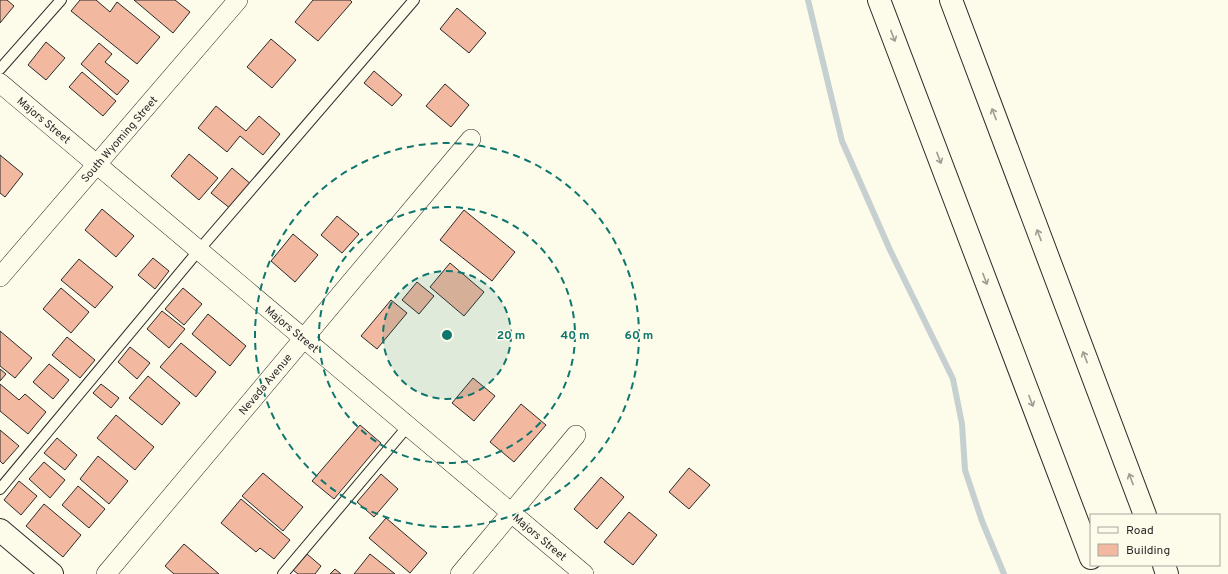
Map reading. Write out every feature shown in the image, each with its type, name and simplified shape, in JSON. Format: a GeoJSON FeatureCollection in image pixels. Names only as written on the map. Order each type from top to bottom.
{"type":"FeatureCollection","features":[{"type":"Feature","properties":{"kind":"main road"},"geometry":{"type":"LineString","coordinates":[[879,0],[1090,555]]}},
{"type":"Feature","properties":{"kind":"main road"},"geometry":{"type":"LineString","coordinates":[[951,0],[1145,514]]}},
{"type":"Feature","properties":{"kind":"main road"},"geometry":{"type":"LineString","coordinates":[[0,530],[52,574]]}},
{"type":"Feature","properties":{"kind":"street","name":"South Wyoming Street"},"geometry":{"type":"LineString","coordinates":[[0,277],[238,0]]}},
{"type":"Feature","properties":{"kind":"street","name":"Majors Street"},"geometry":{"type":"LineString","coordinates":[[0,83],[584,574]]}},
{"type":"Feature","properties":{"kind":"street","name":"Nevada Avenue"},"geometry":{"type":"LineString","coordinates":[[106,574],[471,139]]}},
{"type":"Feature","properties":{"kind":"street"},"geometry":{"type":"LineString","coordinates":[[460,574],[576,435]]}},
{"type":"Feature","properties":{"kind":"lane"},"geometry":{"type":"LineString","coordinates":[[0,69],[61,0]]}},
{"type":"Feature","properties":{"kind":"lane"},"geometry":{"type":"LineString","coordinates":[[0,489],[199,250],[414,0]]}},
{"type":"Feature","properties":{"kind":"lane"},"geometry":{"type":"LineString","coordinates":[[283,574],[408,426]]}},
{"type":"Feature","properties":{"kind":"building"},"geometry":{"type":"Polygon","coordinates":[[[0,0],[7,0],[14,6],[0,23],[0,0]]]}},
{"type":"Feature","properties":{"kind":"building"},"geometry":{"type":"Polygon","coordinates":[[[80,0],[96,0],[110,12],[117,2],[160,37],[137,64],[71,11],[80,0]]]}},
{"type":"Feature","properties":{"kind":"building"},"geometry":{"type":"Polygon","coordinates":[[[134,0],[175,0],[190,12],[173,33],[134,0]]]}},
{"type":"Feature","properties":{"kind":"building"},"geometry":{"type":"Polygon","coordinates":[[[313,0],[350,0],[352,2],[318,41],[295,22],[313,0]]]}},
{"type":"Feature","properties":{"kind":"building"},"geometry":{"type":"Polygon","coordinates":[[[457,8],[486,33],[469,53],[440,29],[457,8]]]}},
{"type":"Feature","properties":{"kind":"building"},"geometry":{"type":"Polygon","coordinates":[[[271,39],[296,60],[272,88],[247,67],[271,39]]]}},
{"type":"Feature","properties":{"kind":"building"},"geometry":{"type":"Polygon","coordinates":[[[46,42],[65,58],[46,80],[28,65],[46,42]]]}},
{"type":"Feature","properties":{"kind":"building"},"geometry":{"type":"Polygon","coordinates":[[[99,43],[112,54],[105,62],[129,81],[117,95],[81,64],[99,43]]]}},
{"type":"Feature","properties":{"kind":"building"},"geometry":{"type":"Polygon","coordinates":[[[374,71],[402,95],[392,106],[364,83],[374,71]]]}},
{"type":"Feature","properties":{"kind":"building"},"geometry":{"type":"Polygon","coordinates":[[[82,72],[116,101],[103,116],[69,87],[82,72]]]}},
{"type":"Feature","properties":{"kind":"building"},"geometry":{"type":"Polygon","coordinates":[[[445,84],[469,105],[451,127],[426,106],[445,84]]]}},
{"type":"Feature","properties":{"kind":"building"},"geometry":{"type":"Polygon","coordinates":[[[216,106],[246,131],[259,116],[280,134],[263,155],[240,136],[227,152],[198,128],[216,106]]]}},
{"type":"Feature","properties":{"kind":"building"},"geometry":{"type":"Polygon","coordinates":[[[189,154],[218,178],[199,200],[171,176],[189,154]]]}},
{"type":"Feature","properties":{"kind":"building"},"geometry":{"type":"Polygon","coordinates":[[[0,155],[23,174],[5,197],[0,193],[0,155]]]}},
{"type":"Feature","properties":{"kind":"building"},"geometry":{"type":"Polygon","coordinates":[[[232,168],[252,185],[231,209],[211,193],[232,168]]]}},
{"type":"Feature","properties":{"kind":"building"},"geometry":{"type":"Polygon","coordinates":[[[102,209],[134,236],[116,257],[85,230],[102,209]]]}},
{"type":"Feature","properties":{"kind":"building"},"geometry":{"type":"Polygon","coordinates":[[[464,210],[515,252],[492,281],[440,240],[464,210]]]}},
{"type":"Feature","properties":{"kind":"building"},"geometry":{"type":"Polygon","coordinates":[[[337,216],[359,234],[342,253],[321,235],[337,216]]]}},
{"type":"Feature","properties":{"kind":"building"},"geometry":{"type":"Polygon","coordinates":[[[293,234],[318,255],[295,282],[271,261],[293,234]]]}},
{"type":"Feature","properties":{"kind":"building"},"geometry":{"type":"Polygon","coordinates":[[[153,258],[169,271],[155,289],[138,275],[153,258]]]}},
{"type":"Feature","properties":{"kind":"building"},"geometry":{"type":"Polygon","coordinates":[[[79,259],[113,287],[95,308],[61,280],[79,259]]]}},
{"type":"Feature","properties":{"kind":"building"},"geometry":{"type":"Polygon","coordinates":[[[450,263],[484,292],[464,316],[430,287],[450,263]]]}},
{"type":"Feature","properties":{"kind":"building"},"geometry":{"type":"Polygon","coordinates":[[[417,282],[434,296],[419,314],[402,300],[417,282]]]}},
{"type":"Feature","properties":{"kind":"building"},"geometry":{"type":"Polygon","coordinates":[[[61,288],[89,312],[71,333],[43,309],[61,288]]]}},
{"type":"Feature","properties":{"kind":"building"},"geometry":{"type":"Polygon","coordinates":[[[183,288],[202,304],[184,325],[165,309],[183,288]]]}},
{"type":"Feature","properties":{"kind":"building"},"geometry":{"type":"Polygon","coordinates":[[[391,300],[407,313],[377,349],[361,336],[391,300]]]}},
{"type":"Feature","properties":{"kind":"building"},"geometry":{"type":"Polygon","coordinates":[[[162,311],[185,329],[169,348],[147,329],[162,311]]]}},
{"type":"Feature","properties":{"kind":"building"},"geometry":{"type":"Polygon","coordinates":[[[208,314],[246,346],[230,366],[192,334],[208,314]]]}},
{"type":"Feature","properties":{"kind":"building"},"geometry":{"type":"Polygon","coordinates":[[[0,331],[32,358],[15,378],[0,366],[0,331]]]}},
{"type":"Feature","properties":{"kind":"building"},"geometry":{"type":"Polygon","coordinates":[[[67,337],[95,360],[80,378],[52,355],[67,337]]]}},
{"type":"Feature","properties":{"kind":"building"},"geometry":{"type":"Polygon","coordinates":[[[181,343],[216,372],[196,397],[160,367],[181,343]]]}},
{"type":"Feature","properties":{"kind":"building"},"geometry":{"type":"Polygon","coordinates":[[[130,347],[150,363],[137,379],[118,362],[130,347]]]}},
{"type":"Feature","properties":{"kind":"building"},"geometry":{"type":"Polygon","coordinates":[[[49,364],[69,380],[53,399],[33,382],[49,364]]]}},
{"type":"Feature","properties":{"kind":"building"},"geometry":{"type":"Polygon","coordinates":[[[0,369],[6,374],[0,381],[0,369]]]}},
{"type":"Feature","properties":{"kind":"building"},"geometry":{"type":"Polygon","coordinates":[[[148,376],[180,403],[162,425],[129,398],[148,376]]]}},
{"type":"Feature","properties":{"kind":"building"},"geometry":{"type":"Polygon","coordinates":[[[473,378],[495,396],[474,421],[452,403],[473,378]]]}},
{"type":"Feature","properties":{"kind":"building"},"geometry":{"type":"Polygon","coordinates":[[[0,384],[19,400],[25,394],[46,412],[28,434],[0,411],[0,384]]]}},
{"type":"Feature","properties":{"kind":"building"},"geometry":{"type":"Polygon","coordinates":[[[101,384],[119,398],[111,408],[93,393],[101,384]]]}},
{"type":"Feature","properties":{"kind":"building"},"geometry":{"type":"Polygon","coordinates":[[[521,404],[546,425],[514,462],[490,442],[521,404]]]}},
{"type":"Feature","properties":{"kind":"building"},"geometry":{"type":"Polygon","coordinates":[[[116,415],[154,447],[135,470],[97,438],[116,415]]]}},
{"type":"Feature","properties":{"kind":"building"},"geometry":{"type":"Polygon","coordinates":[[[360,425],[381,443],[334,499],[312,481],[360,425]]]}},
{"type":"Feature","properties":{"kind":"building"},"geometry":{"type":"Polygon","coordinates":[[[0,430],[19,446],[3,464],[0,461],[0,430]]]}},
{"type":"Feature","properties":{"kind":"building"},"geometry":{"type":"Polygon","coordinates":[[[57,438],[77,455],[65,470],[44,453],[57,438]]]}},
{"type":"Feature","properties":{"kind":"building"},"geometry":{"type":"Polygon","coordinates":[[[98,456],[128,481],[109,504],[80,479],[98,456]]]}},
{"type":"Feature","properties":{"kind":"building"},"geometry":{"type":"Polygon","coordinates":[[[44,462],[65,480],[50,498],[29,479],[44,462]]]}},
{"type":"Feature","properties":{"kind":"building"},"geometry":{"type":"Polygon","coordinates":[[[689,468],[710,485],[689,509],[669,492],[689,468]]]}},
{"type":"Feature","properties":{"kind":"building"},"geometry":{"type":"Polygon","coordinates":[[[263,473],[303,507],[283,531],[242,496],[263,473]]]}},
{"type":"Feature","properties":{"kind":"building"},"geometry":{"type":"Polygon","coordinates":[[[381,474],[398,489],[374,517],[357,502],[381,474]]]}},
{"type":"Feature","properties":{"kind":"building"},"geometry":{"type":"Polygon","coordinates":[[[601,477],[624,497],[597,529],[574,509],[601,477]]]}},
{"type":"Feature","properties":{"kind":"building"},"geometry":{"type":"Polygon","coordinates":[[[19,481],[37,496],[21,515],[4,500],[19,481]]]}},
{"type":"Feature","properties":{"kind":"building"},"geometry":{"type":"Polygon","coordinates":[[[78,486],[105,509],[89,528],[62,505],[78,486]]]}},
{"type":"Feature","properties":{"kind":"building"},"geometry":{"type":"Polygon","coordinates":[[[241,499],[290,540],[274,559],[260,548],[256,552],[221,523],[241,499]]]}},
{"type":"Feature","properties":{"kind":"building"},"geometry":{"type":"Polygon","coordinates":[[[44,504],[81,535],[63,557],[26,526],[44,504]]]}},
{"type":"Feature","properties":{"kind":"building"},"geometry":{"type":"Polygon","coordinates":[[[629,512],[657,535],[633,565],[604,542],[629,512]]]}},
{"type":"Feature","properties":{"kind":"building"},"geometry":{"type":"Polygon","coordinates":[[[386,518],[427,553],[410,573],[369,538],[386,518]]]}},
{"type":"Feature","properties":{"kind":"building"},"geometry":{"type":"Polygon","coordinates":[[[184,544],[219,574],[174,574],[165,566],[184,544]]]}},
{"type":"Feature","properties":{"kind":"building"},"geometry":{"type":"Polygon","coordinates":[[[307,554],[321,566],[315,574],[298,574],[293,570],[307,554]]]}},
{"type":"Feature","properties":{"kind":"building"},"geometry":{"type":"Polygon","coordinates":[[[370,554],[395,574],[354,574],[370,554]]]}},
{"type":"Feature","properties":{"kind":"building"},"geometry":{"type":"Polygon","coordinates":[[[335,569],[341,574],[330,574],[335,569]]]}},
{"type":"Feature","properties":{"kind":"waterway"},"geometry":{"type":"LineString","coordinates":[[808,0],[842,141],[890,250],[953,379],[962,424],[965,470],[982,521],[1004,574]]}}]}
